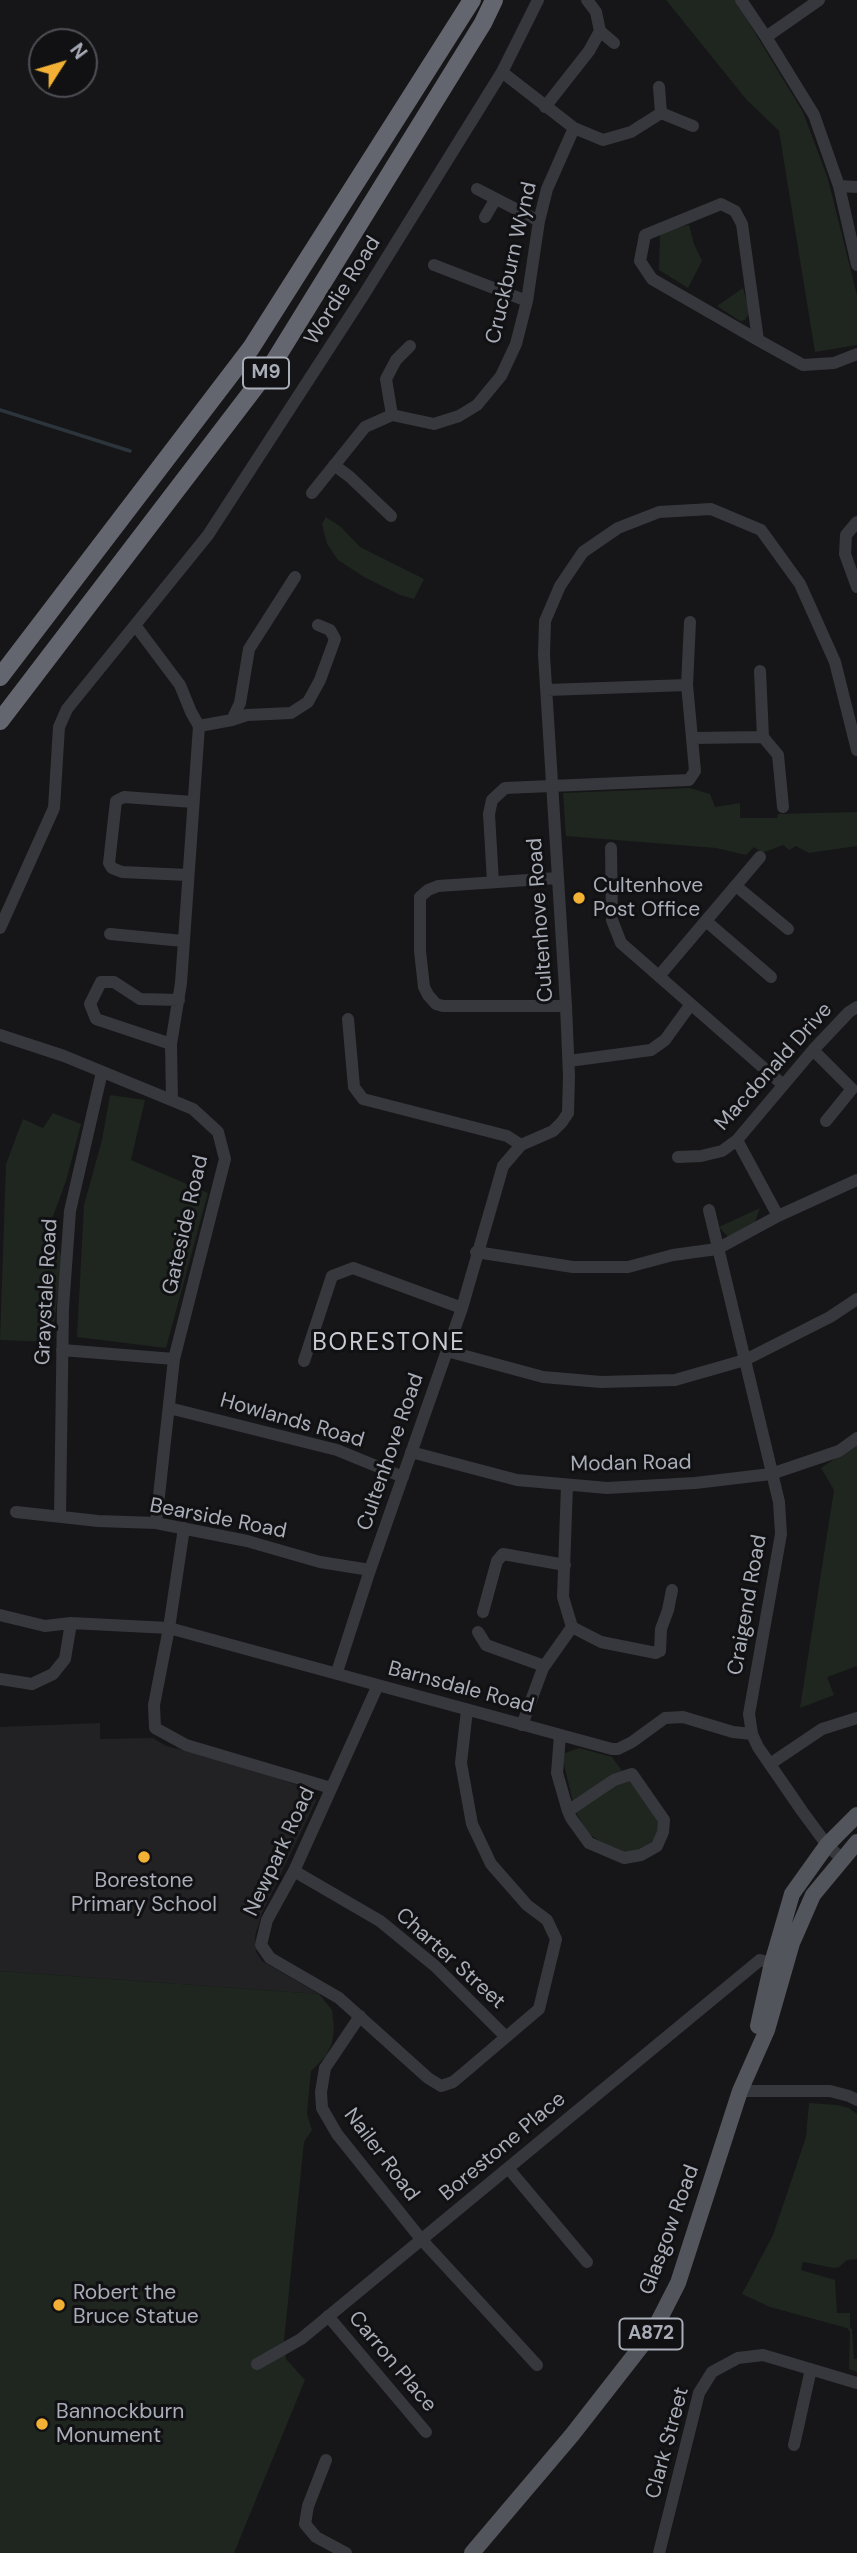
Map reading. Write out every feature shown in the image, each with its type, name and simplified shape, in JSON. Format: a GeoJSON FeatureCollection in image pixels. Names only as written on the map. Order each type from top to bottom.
{"type":"FeatureCollection","features":[{"type":"Feature","properties":{"kind":"highway","name":"M9"},"geometry":{"type":"LineString","coordinates":[[0,677],[251,348],[472,0]]}},
{"type":"Feature","properties":{"kind":"highway","name":"M9"},"geometry":{"type":"LineString","coordinates":[[0,721],[272,365],[483,23],[494,0]]}},
{"type":"Feature","properties":{"kind":"main road","name":"Glasgow Road"},"geometry":{"type":"LineString","coordinates":[[472,2553],[572,2435],[654,2330],[677,2283],[748,2068],[772,1963],[792,1894],[827,1845],[857,1815]]}},
{"type":"Feature","properties":{"kind":"main road","name":"Glasgow Road"},"geometry":{"type":"LineString","coordinates":[[748,2068],[767,2030],[792,1943],[813,1895],[857,1842]]}},
{"type":"Feature","properties":{"kind":"street","name":"Wordie Road"},"geometry":{"type":"LineString","coordinates":[[0,928],[54,808],[59,727],[67,709],[208,535],[363,296],[502,72],[538,0]]}},
{"type":"Feature","properties":{"kind":"street"},"geometry":{"type":"LineString","coordinates":[[587,0],[596,12],[600,31],[614,43]]}},
{"type":"Feature","properties":{"kind":"street"},"geometry":{"type":"LineString","coordinates":[[741,0],[814,115],[839,186],[857,265]]}},
{"type":"Feature","properties":{"kind":"street"},"geometry":{"type":"LineString","coordinates":[[766,37],[819,0]]}},
{"type":"Feature","properties":{"kind":"street"},"geometry":{"type":"LineString","coordinates":[[545,107],[589,51],[600,31]]}},
{"type":"Feature","properties":{"kind":"street"},"geometry":{"type":"LineString","coordinates":[[502,72],[574,128],[603,141],[631,132],[661,113]]}},
{"type":"Feature","properties":{"kind":"street"},"geometry":{"type":"LineString","coordinates":[[659,87],[661,113]]}},
{"type":"Feature","properties":{"kind":"street"},"geometry":{"type":"LineString","coordinates":[[661,113],[694,126]]}},
{"type":"Feature","properties":{"kind":"street","name":"Cruckburn Wynd"},"geometry":{"type":"LineString","coordinates":[[392,415],[434,424],[460,416],[477,405],[501,376],[516,344],[527,301],[539,221],[547,189],[574,128]]}},
{"type":"Feature","properties":{"kind":"street"},"geometry":{"type":"LineString","coordinates":[[839,186],[857,187]]}},
{"type":"Feature","properties":{"kind":"street"},"geometry":{"type":"LineString","coordinates":[[477,189],[539,221]]}},
{"type":"Feature","properties":{"kind":"street"},"geometry":{"type":"LineString","coordinates":[[485,217],[495,200]]}},
{"type":"Feature","properties":{"kind":"street"},"geometry":{"type":"LineString","coordinates":[[758,340],[742,224],[735,211],[721,204],[645,235],[640,261],[652,279],[758,340],[803,365],[834,363],[857,354]]}},
{"type":"Feature","properties":{"kind":"street"},"geometry":{"type":"LineString","coordinates":[[433,265],[527,301]]}},
{"type":"Feature","properties":{"kind":"street"},"geometry":{"type":"LineString","coordinates":[[312,493],[365,427],[392,415],[386,379],[396,360],[410,346]]}},
{"type":"Feature","properties":{"kind":"street"},"geometry":{"type":"LineString","coordinates":[[334,465],[391,516]]}},
{"type":"Feature","properties":{"kind":"street","name":"Cultenhove Road"},"geometry":{"type":"LineString","coordinates":[[337,1672],[402,1476],[462,1308],[503,1166],[521,1145],[553,1131],[568,1113],[569,1061],[544,655],[545,621],[560,586],[583,552],[618,528],[659,512],[711,509],[761,530],[800,584],[835,662],[857,750]]}},
{"type":"Feature","properties":{"kind":"street"},"geometry":{"type":"LineString","coordinates":[[857,522],[846,535],[845,554],[857,587]]}},
{"type":"Feature","properties":{"kind":"street"},"geometry":{"type":"LineString","coordinates":[[232,720],[240,703],[249,649],[295,577]]}},
{"type":"Feature","properties":{"kind":"street"},"geometry":{"type":"LineString","coordinates":[[493,882],[489,814],[492,800],[505,788],[689,780],[695,771],[687,685],[690,622]]}},
{"type":"Feature","properties":{"kind":"street"},"geometry":{"type":"LineString","coordinates":[[135,625],[180,685],[199,726],[179,1000],[171,1044],[172,1100]]}},
{"type":"Feature","properties":{"kind":"street"},"geometry":{"type":"LineString","coordinates":[[199,726],[247,715],[291,713],[308,702],[320,680],[335,639],[330,630],[318,625]]}},
{"type":"Feature","properties":{"kind":"street"},"geometry":{"type":"LineString","coordinates":[[760,671],[763,737],[778,754],[783,807]]}},
{"type":"Feature","properties":{"kind":"street"},"geometry":{"type":"LineString","coordinates":[[547,690],[687,685]]}},
{"type":"Feature","properties":{"kind":"street"},"geometry":{"type":"LineString","coordinates":[[692,738],[763,737]]}},
{"type":"Feature","properties":{"kind":"street"},"geometry":{"type":"LineString","coordinates":[[188,875],[122,872],[116,871],[109,863],[116,801],[124,797],[194,802]]}},
{"type":"Feature","properties":{"kind":"street"},"geometry":{"type":"LineString","coordinates":[[611,848],[612,920],[621,943],[782,1084]]}},
{"type":"Feature","properties":{"kind":"street"},"geometry":{"type":"LineString","coordinates":[[659,976],[760,857]]}},
{"type":"Feature","properties":{"kind":"street"},"geometry":{"type":"LineString","coordinates":[[558,878],[438,886],[428,890],[420,897],[420,951],[428,995],[436,1004],[566,1006]]}},
{"type":"Feature","properties":{"kind":"street"},"geometry":{"type":"LineString","coordinates":[[736,886],[788,929]]}},
{"type":"Feature","properties":{"kind":"street"},"geometry":{"type":"LineString","coordinates":[[706,921],[771,977]]}},
{"type":"Feature","properties":{"kind":"street"},"geometry":{"type":"LineString","coordinates":[[110,934],[183,940]]}},
{"type":"Feature","properties":{"kind":"street"},"geometry":{"type":"LineString","coordinates":[[171,1044],[96,1019],[90,1004],[101,982],[114,982],[140,999],[179,1000]]}},
{"type":"Feature","properties":{"kind":"street"},"geometry":{"type":"LineString","coordinates":[[569,1061],[651,1050],[665,1040],[691,1004]]}},
{"type":"Feature","properties":{"kind":"street","name":"Macdonald Drive"},"geometry":{"type":"LineString","coordinates":[[678,1157],[701,1156],[722,1151],[737,1140],[782,1084],[849,1012],[857,1007]]}},
{"type":"Feature","properties":{"kind":"street"},"geometry":{"type":"LineString","coordinates":[[348,1019],[354,1087],[363,1099],[507,1136],[521,1145]]}},
{"type":"Feature","properties":{"kind":"street","name":"Gateside Road"},"geometry":{"type":"LineString","coordinates":[[0,1036],[64,1056],[193,1109],[218,1132],[225,1159],[174,1359],[156,1523]]}},
{"type":"Feature","properties":{"kind":"street"},"geometry":{"type":"LineString","coordinates":[[813,1050],[852,1089],[827,1121]]}},
{"type":"Feature","properties":{"kind":"street","name":"Graystale Road"},"geometry":{"type":"LineString","coordinates":[[60,1517],[62,1308],[70,1210],[102,1072]]}},
{"type":"Feature","properties":{"kind":"street"},"geometry":{"type":"LineString","coordinates":[[737,1140],[778,1216]]}},
{"type":"Feature","properties":{"kind":"street"},"geometry":{"type":"LineString","coordinates":[[476,1252],[573,1267],[628,1268],[673,1255],[717,1249],[778,1216],[857,1180]]}},
{"type":"Feature","properties":{"kind":"street","name":"Craigend Road"},"geometry":{"type":"LineString","coordinates":[[709,1210],[779,1502],[781,1534],[749,1714],[752,1734]]}},
{"type":"Feature","properties":{"kind":"street"},"geometry":{"type":"LineString","coordinates":[[304,1361],[332,1276],[353,1268],[462,1308]]}},
{"type":"Feature","properties":{"kind":"street"},"geometry":{"type":"LineString","coordinates":[[447,1351],[543,1377],[601,1382],[675,1380],[745,1360],[830,1317],[857,1299]]}},
{"type":"Feature","properties":{"kind":"street"},"geometry":{"type":"LineString","coordinates":[[62,1350],[174,1359]]}},
{"type":"Feature","properties":{"kind":"street","name":"Howlands Road"},"geometry":{"type":"LineString","coordinates":[[169,1408],[337,1450],[402,1476]]}},
{"type":"Feature","properties":{"kind":"street","name":"Modan Road"},"geometry":{"type":"LineString","coordinates":[[411,1452],[517,1480],[607,1488],[695,1483],[771,1474],[839,1451],[857,1438]]}},
{"type":"Feature","properties":{"kind":"street"},"geometry":{"type":"LineString","coordinates":[[568,1485],[563,1597],[572,1627],[601,1642],[656,1654],[660,1651],[661,1629],[672,1590]]}},
{"type":"Feature","properties":{"kind":"street","name":"Bearside Road"},"geometry":{"type":"LineString","coordinates":[[16,1512],[156,1523],[247,1541],[320,1562],[370,1570]]}},
{"type":"Feature","properties":{"kind":"street"},"geometry":{"type":"LineString","coordinates":[[184,1528],[169,1628],[153,1705],[155,1728],[186,1745],[331,1788]]}},
{"type":"Feature","properties":{"kind":"street"},"geometry":{"type":"LineString","coordinates":[[483,1612],[497,1561],[503,1554],[565,1565]]}},
{"type":"Feature","properties":{"kind":"street","name":"Barnsdale Road"},"geometry":{"type":"LineString","coordinates":[[0,1615],[44,1626],[71,1623],[169,1628],[618,1749],[665,1718],[683,1717],[733,1732],[752,1734]]}},
{"type":"Feature","properties":{"kind":"street"},"geometry":{"type":"LineString","coordinates":[[0,1679],[32,1684],[52,1674],[65,1659],[71,1623]]}},
{"type":"Feature","properties":{"kind":"street"},"geometry":{"type":"LineString","coordinates":[[522,1725],[544,1666],[572,1627]]}},
{"type":"Feature","properties":{"kind":"street"},"geometry":{"type":"LineString","coordinates":[[478,1632],[486,1645],[544,1666]]}},
{"type":"Feature","properties":{"kind":"street","name":"Newpark Road"},"geometry":{"type":"LineString","coordinates":[[378,1685],[294,1871],[267,1920],[261,1945],[270,1958],[339,1998],[428,2078],[441,2086],[453,2082],[539,2009],[556,1939],[547,1920],[527,1905],[491,1864],[472,1824],[461,1763],[467,1710]]}},
{"type":"Feature","properties":{"kind":"street"},"geometry":{"type":"LineString","coordinates":[[771,1764],[822,1730],[857,1718]]}},
{"type":"Feature","properties":{"kind":"street"},"geometry":{"type":"LineString","coordinates":[[752,1734],[827,1845],[841,1858]]}},
{"type":"Feature","properties":{"kind":"street"},"geometry":{"type":"LineString","coordinates":[[560,1735],[557,1773],[568,1811],[589,1843],[624,1858],[641,1856],[657,1846],[663,1832],[664,1820],[632,1774],[614,1780],[568,1811]]}},
{"type":"Feature","properties":{"kind":"street","name":"Charter Street"},"geometry":{"type":"LineString","coordinates":[[294,1871],[380,1922],[435,1966],[506,2037]]}},
{"type":"Feature","properties":{"kind":"street"},"geometry":{"type":"LineString","coordinates":[[772,1963],[792,1943]]}},
{"type":"Feature","properties":{"kind":"street","name":"Borestone Place"},"geometry":{"type":"LineString","coordinates":[[257,2364],[301,2339],[761,1960],[772,1963]]}},
{"type":"Feature","properties":{"kind":"street","name":"Nailer Road"},"geometry":{"type":"LineString","coordinates":[[360,2015],[325,2068],[321,2092],[322,2108],[337,2134],[421,2239],[537,2365]]}},
{"type":"Feature","properties":{"kind":"street"},"geometry":{"type":"LineString","coordinates":[[740,2091],[830,2091],[856,2096]]}},
{"type":"Feature","properties":{"kind":"street"},"geometry":{"type":"LineString","coordinates":[[508,2168],[587,2262]]}},
{"type":"Feature","properties":{"kind":"street","name":"Carron Place"},"geometry":{"type":"LineString","coordinates":[[328,2316],[426,2432]]}},
{"type":"Feature","properties":{"kind":"street","name":"Clark Street"},"geometry":{"type":"LineString","coordinates":[[659,2553],[699,2393],[712,2372],[738,2358],[763,2355],[857,2383]]}},
{"type":"Feature","properties":{"kind":"street"},"geometry":{"type":"LineString","coordinates":[[794,2445],[811,2369]]}},
{"type":"Feature","properties":{"kind":"street"},"geometry":{"type":"LineString","coordinates":[[326,2460],[307,2506],[305,2524],[316,2537],[346,2553]]}},
{"type":"Feature","properties":{"kind":"shaded area"},"geometry":{"type":"Polygon","coordinates":[[[666,0],[735,0],[803,112],[828,179],[857,295],[857,345],[815,352],[779,131],[746,99],[666,0]]]}},
{"type":"Feature","properties":{"kind":"shaded area"},"geometry":{"type":"Polygon","coordinates":[[[689,225],[702,261],[688,288],[659,270],[660,232],[689,225]]]}},
{"type":"Feature","properties":{"kind":"shaded area"},"geometry":{"type":"Polygon","coordinates":[[[743,288],[748,315],[745,320],[740,321],[717,306],[743,288]]]}},
{"type":"Feature","properties":{"kind":"shaded area"},"geometry":{"type":"Polygon","coordinates":[[[326,517],[341,527],[360,547],[424,579],[414,599],[364,577],[338,560],[327,544],[322,524],[326,517]]]}},
{"type":"Feature","properties":{"kind":"shaded area"},"geometry":{"type":"Polygon","coordinates":[[[690,788],[710,794],[715,807],[740,803],[740,818],[857,812],[857,846],[809,853],[796,846],[789,850],[783,845],[762,853],[754,847],[746,855],[716,848],[566,836],[563,793],[690,788]]]}},
{"type":"Feature","properties":{"kind":"shaded area"},"geometry":{"type":"Polygon","coordinates":[[[110,1095],[145,1100],[131,1160],[208,1193],[166,1348],[77,1337],[84,1205],[102,1140],[110,1095]]]}},
{"type":"Feature","properties":{"kind":"shaded area"},"geometry":{"type":"Polygon","coordinates":[[[53,1113],[81,1124],[66,1181],[49,1227],[62,1258],[52,1342],[0,1340],[6,1164],[23,1119],[43,1128],[53,1113]]]}},
{"type":"Feature","properties":{"kind":"shaded area"},"geometry":{"type":"Polygon","coordinates":[[[760,1208],[754,1225],[729,1238],[719,1227],[760,1208]]]}},
{"type":"Feature","properties":{"kind":"shaded area"},"geometry":{"type":"Polygon","coordinates":[[[857,1444],[857,1666],[827,1677],[834,1695],[800,1708],[834,1490],[821,1468],[857,1444]]]}},
{"type":"Feature","properties":{"kind":"shaded area","name":"Borestone Primary School"},"geometry":{"type":"Polygon","coordinates":[[[100,1723],[100,1739],[153,1738],[166,1746],[236,1763],[305,1788],[314,1794],[316,1801],[262,1913],[255,1936],[256,1952],[262,1961],[319,1994],[0,1971],[0,1727],[100,1723]]]}},
{"type":"Feature","properties":{"kind":"shaded area"},"geometry":{"type":"Polygon","coordinates":[[[579,1748],[612,1757],[654,1815],[659,1824],[655,1839],[641,1850],[627,1853],[607,1847],[588,1833],[575,1811],[563,1760],[565,1753],[579,1748]]]}},
{"type":"Feature","properties":{"kind":"shaded area"},"geometry":{"type":"Polygon","coordinates":[[[0,1971],[319,1994],[332,2010],[332,2043],[326,2056],[311,2071],[307,2114],[312,2130],[304,2142],[284,2341],[286,2359],[305,2380],[234,2553],[0,2553],[0,1971]]]}},
{"type":"Feature","properties":{"kind":"shaded area"},"geometry":{"type":"Polygon","coordinates":[[[809,2103],[837,2105],[849,2108],[857,2114],[857,2259],[847,2260],[834,2268],[803,2262],[801,2270],[835,2280],[837,2313],[850,2313],[857,2372],[849,2369],[850,2332],[847,2328],[770,2307],[742,2294],[773,2235],[806,2137],[809,2103]]]}},
{"type":"Feature","properties":{"kind":"waterway"},"geometry":{"type":"LineString","coordinates":[[0,410],[130,451]]}},
{"type":"Feature","properties":{"kind":"place","name":"Cultenhove Post Office"},"geometry":{"type":"Point","coordinates":[579,898]}},
{"type":"Feature","properties":{"kind":"place","name":"Borestone Primary School"},"geometry":{"type":"Point","coordinates":[144,1857]}},
{"type":"Feature","properties":{"kind":"place","name":"Robert the Bruce Statue"},"geometry":{"type":"Point","coordinates":[59,2305]}},
{"type":"Feature","properties":{"kind":"place","name":"Bannockburn Monument"},"geometry":{"type":"Point","coordinates":[42,2424]}},
{"type":"Feature","properties":{"kind":"district","name":"BORESTONE"},"geometry":{"type":"Point","coordinates":[389,1344]}}]}
